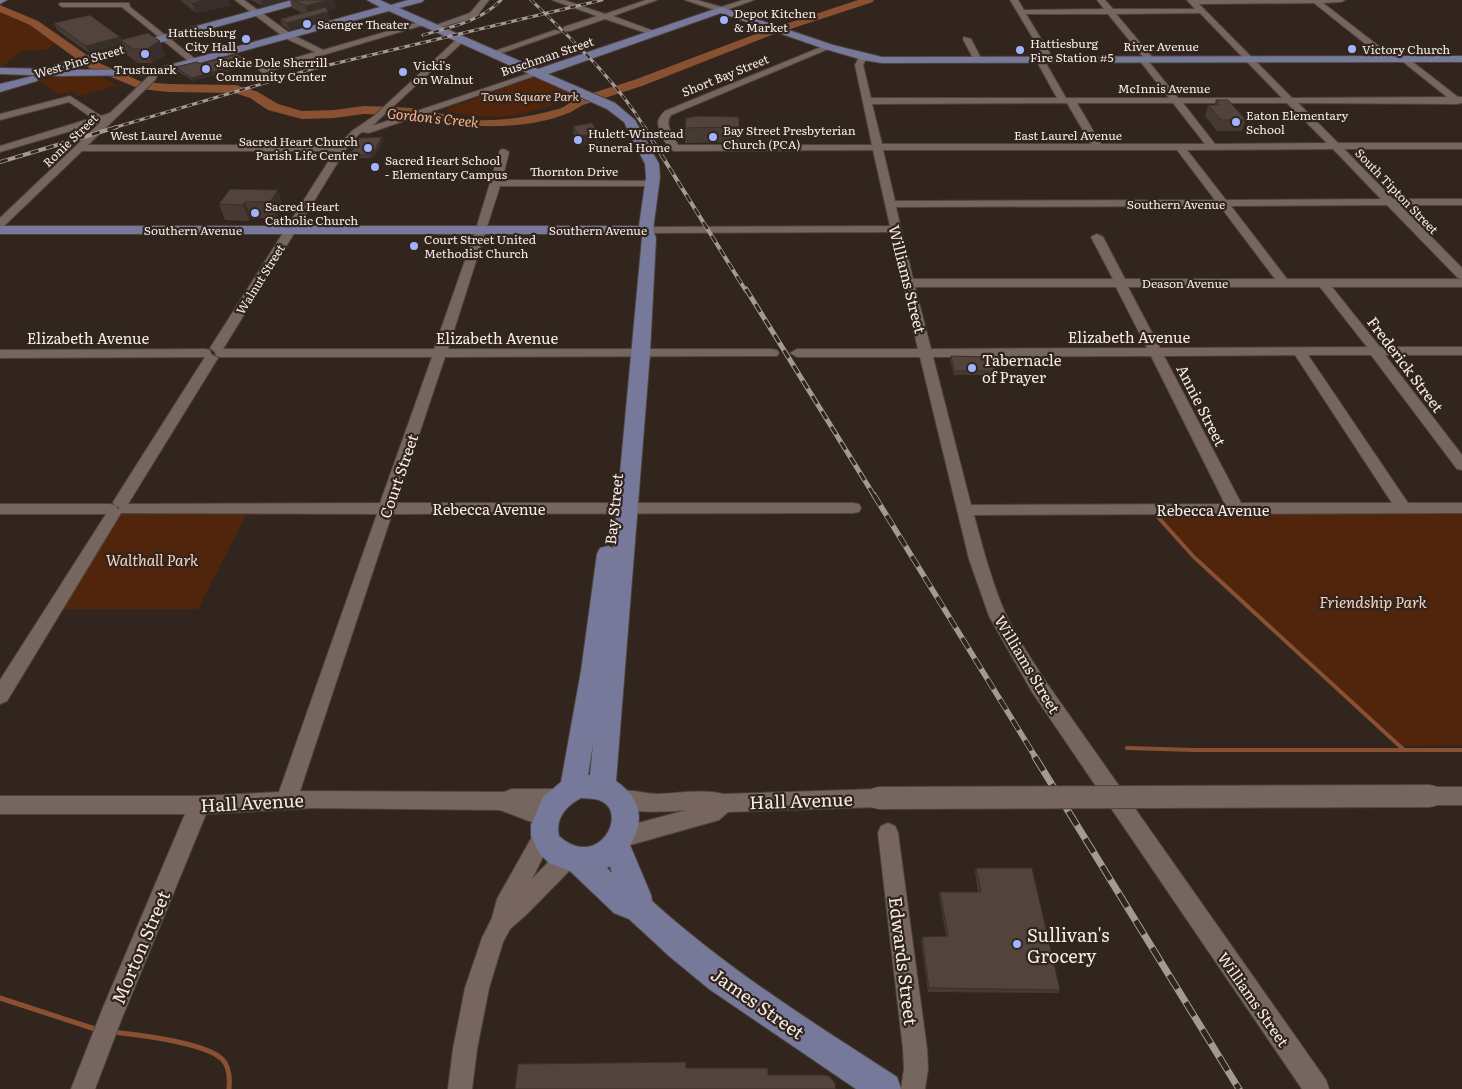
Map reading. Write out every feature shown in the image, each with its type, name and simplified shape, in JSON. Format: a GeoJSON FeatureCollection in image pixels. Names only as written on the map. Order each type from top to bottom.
{"type":"FeatureCollection","features":[{"type":"Feature","properties":{"kind":"main road","name":"West Pine Street"},"geometry":{"type":"LineString","coordinates":[[2,85],[37,73],[67,67],[94,56],[303,0]]}},
{"type":"Feature","properties":{"kind":"main road","name":"Bay Street"},"geometry":{"type":"LineString","coordinates":[[372,0],[539,73],[617,110],[629,120],[651,163],[652,184],[646,230],[640,238],[635,354],[620,508],[610,793]]}},
{"type":"Feature","properties":{"kind":"main road"},"geometry":{"type":"LineString","coordinates":[[0,71],[67,67],[94,74],[154,75],[419,0]]}},
{"type":"Feature","properties":{"kind":"main road","name":"River Avenue"},"geometry":{"type":"LineString","coordinates":[[721,10],[769,28],[862,56],[888,60],[1462,59]]}},
{"type":"Feature","properties":{"kind":"main road","name":"Buschman Street"},"geometry":{"type":"LineString","coordinates":[[539,73],[721,10]]}},
{"type":"Feature","properties":{"kind":"main road"},"geometry":{"type":"LineString","coordinates":[[12,71],[49,73],[67,67]]}},
{"type":"Feature","properties":{"kind":"main road"},"geometry":{"type":"LineString","coordinates":[[0,71],[12,76],[12,79],[2,85]]}},
{"type":"Feature","properties":{"kind":"main road","name":"West Pine Street"},"geometry":{"type":"LineString","coordinates":[[2,85],[49,73]]}},
{"type":"Feature","properties":{"kind":"main road","name":"Southern Avenue"},"geometry":{"type":"LineString","coordinates":[[0,230],[646,230]]}},
{"type":"Feature","properties":{"kind":"main road","name":"Bay Street"},"geometry":{"type":"LineString","coordinates":[[555,810],[593,672],[620,508]]}},
{"type":"Feature","properties":{"kind":"main road"},"geometry":{"type":"LineString","coordinates":[[620,841],[603,855],[573,860],[554,851],[555,810],[593,786],[610,793],[626,814],[620,841],[628,878],[637,895],[638,908]]}},
{"type":"Feature","properties":{"kind":"main road","name":"James Street"},"geometry":{"type":"LineString","coordinates":[[573,860],[624,903],[638,908],[679,946],[748,998],[885,1089]]}},
{"type":"Feature","properties":{"kind":"street"},"geometry":{"type":"LineString","coordinates":[[239,0],[288,36],[323,53]]}},
{"type":"Feature","properties":{"kind":"street"},"geometry":{"type":"LineString","coordinates":[[474,0],[484,1]]}},
{"type":"Feature","properties":{"kind":"street"},"geometry":{"type":"LineString","coordinates":[[556,0],[655,32]]}},
{"type":"Feature","properties":{"kind":"street"},"geometry":{"type":"LineString","coordinates":[[567,29],[653,0]]}},
{"type":"Feature","properties":{"kind":"street","name":"River Avenue"},"geometry":{"type":"LineString","coordinates":[[689,0],[721,10]]}},
{"type":"Feature","properties":{"kind":"street","name":"Buschman Street"},"geometry":{"type":"LineString","coordinates":[[721,10],[750,0]]}},
{"type":"Feature","properties":{"kind":"street"},"geometry":{"type":"LineString","coordinates":[[1014,0],[1067,100],[1098,148]]}},
{"type":"Feature","properties":{"kind":"street"},"geometry":{"type":"LineString","coordinates":[[1101,0],[1175,100],[1213,147]]}},
{"type":"Feature","properties":{"kind":"street"},"geometry":{"type":"LineString","coordinates":[[1315,0],[1390,59]]}},
{"type":"Feature","properties":{"kind":"street"},"geometry":{"type":"LineString","coordinates":[[1192,1],[1341,0]]}},
{"type":"Feature","properties":{"kind":"street"},"geometry":{"type":"LineString","coordinates":[[263,70],[473,15],[484,1]]}},
{"type":"Feature","properties":{"kind":"street","name":"South Tipton Street"},"geometry":{"type":"LineString","coordinates":[[1192,1],[1462,275]]}},
{"type":"Feature","properties":{"kind":"street"},"geometry":{"type":"LineString","coordinates":[[63,5],[129,3]]}},
{"type":"Feature","properties":{"kind":"street"},"geometry":{"type":"LineString","coordinates":[[129,3],[126,8],[195,62]]}},
{"type":"Feature","properties":{"kind":"street"},"geometry":{"type":"LineString","coordinates":[[1021,12],[1202,11]]}},
{"type":"Feature","properties":{"kind":"street"},"geometry":{"type":"LineString","coordinates":[[493,53],[558,32]]}},
{"type":"Feature","properties":{"kind":"street"},"geometry":{"type":"LineString","coordinates":[[380,119],[391,105],[462,39]]}},
{"type":"Feature","properties":{"kind":"street"},"geometry":{"type":"LineString","coordinates":[[967,39],[978,60]]}},
{"type":"Feature","properties":{"kind":"street","name":"Short Bay Street"},"geometry":{"type":"LineString","coordinates":[[674,148],[662,122],[663,117],[668,113],[829,46]]}},
{"type":"Feature","properties":{"kind":"street","name":"Williams Street"},"geometry":{"type":"LineString","coordinates":[[862,56],[859,65],[908,283],[964,510],[986,588],[998,616],[1019,655],[1316,1089]]}},
{"type":"Feature","properties":{"kind":"street"},"geometry":{"type":"LineString","coordinates":[[1405,59],[1460,101]]}},
{"type":"Feature","properties":{"kind":"street","name":"Buschman Street"},"geometry":{"type":"LineString","coordinates":[[353,138],[380,119],[408,118],[539,73]]}},
{"type":"Feature","properties":{"kind":"street","name":"Ronie Street"},"geometry":{"type":"LineString","coordinates":[[0,224],[154,75]]}},
{"type":"Feature","properties":{"kind":"street"},"geometry":{"type":"LineString","coordinates":[[0,118],[70,99],[99,119]]}},
{"type":"Feature","properties":{"kind":"street","name":"McInnis Avenue"},"geometry":{"type":"LineString","coordinates":[[867,101],[1460,101]]}},
{"type":"Feature","properties":{"kind":"street"},"geometry":{"type":"LineString","coordinates":[[0,149],[112,116]]}},
{"type":"Feature","properties":{"kind":"street","name":"Walnut Street"},"geometry":{"type":"LineString","coordinates":[[0,696],[342,148],[353,138]]}},
{"type":"Feature","properties":{"kind":"street","name":"East Laurel Avenue"},"geometry":{"type":"LineString","coordinates":[[674,148],[1462,146]]}},
{"type":"Feature","properties":{"kind":"street"},"geometry":{"type":"LineString","coordinates":[[1180,147],[1284,283]]}},
{"type":"Feature","properties":{"kind":"street","name":"West Laurel Avenue"},"geometry":{"type":"LineString","coordinates":[[80,148],[342,148]]}},
{"type":"Feature","properties":{"kind":"street","name":"Court Street"},"geometry":{"type":"LineString","coordinates":[[287,799],[482,229],[504,152]]}},
{"type":"Feature","properties":{"kind":"street","name":"Thornton Drive"},"geometry":{"type":"LineString","coordinates":[[496,183],[652,184]]}},
{"type":"Feature","properties":{"kind":"street","name":"Southern Avenue"},"geometry":{"type":"LineString","coordinates":[[890,204],[1462,202]]}},
{"type":"Feature","properties":{"kind":"street","name":"Southern Avenue"},"geometry":{"type":"LineString","coordinates":[[646,230],[896,229]]}},
{"type":"Feature","properties":{"kind":"street","name":"Annie Street"},"geometry":{"type":"LineString","coordinates":[[1097,237],[1236,509]]}},
{"type":"Feature","properties":{"kind":"street","name":"Deason Avenue"},"geometry":{"type":"LineString","coordinates":[[908,283],[1462,282]]}},
{"type":"Feature","properties":{"kind":"street","name":"Frederick Street"},"geometry":{"type":"LineString","coordinates":[[1323,283],[1462,465]]}},
{"type":"Feature","properties":{"kind":"street","name":"Elizabeth Avenue"},"geometry":{"type":"LineString","coordinates":[[797,353],[1462,351]]}},
{"type":"Feature","properties":{"kind":"street"},"geometry":{"type":"LineString","coordinates":[[1299,352],[1403,508]]}},
{"type":"Feature","properties":{"kind":"street","name":"Elizabeth Avenue"},"geometry":{"type":"LineString","coordinates":[[0,354],[772,353]]}},
{"type":"Feature","properties":{"kind":"street","name":"Rebecca Avenue"},"geometry":{"type":"LineString","coordinates":[[0,509],[853,508]]}},
{"type":"Feature","properties":{"kind":"street","name":"Rebecca Avenue"},"geometry":{"type":"LineString","coordinates":[[964,510],[1462,508]]}},
{"type":"Feature","properties":{"kind":"street","name":"Hall Avenue"},"geometry":{"type":"LineString","coordinates":[[610,793],[656,803],[709,800],[724,803],[878,798],[1462,796]]}},
{"type":"Feature","properties":{"kind":"street","name":"Hall Avenue"},"geometry":{"type":"LineString","coordinates":[[0,805],[199,805],[287,799],[504,801],[510,805],[555,810]]}},
{"type":"Feature","properties":{"kind":"street","name":"Hall Avenue"},"geometry":{"type":"LineString","coordinates":[[620,841],[712,813],[724,803]]}},
{"type":"Feature","properties":{"kind":"street","name":"Morton Street"},"geometry":{"type":"LineString","coordinates":[[83,1089],[110,1018],[199,805]]}},
{"type":"Feature","properties":{"kind":"street"},"geometry":{"type":"LineString","coordinates":[[460,1089],[465,1049],[477,988],[493,938],[502,921],[505,907],[555,810]]}},
{"type":"Feature","properties":{"kind":"street","name":"Edwards Street"},"geometry":{"type":"LineString","coordinates":[[888,833],[916,1069],[913,1089]]}},
{"type":"Feature","properties":{"kind":"street"},"geometry":{"type":"LineString","coordinates":[[502,921],[515,912],[548,875],[573,860]]}},
{"type":"Feature","properties":{"kind":"green space"},"geometry":{"type":"Polygon","coordinates":[[[0,8],[34,23],[59,40],[46,50],[22,51],[0,68],[0,8]]]}},
{"type":"Feature","properties":{"kind":"green space"},"geometry":{"type":"Polygon","coordinates":[[[56,77],[102,77],[118,85],[79,96],[72,91],[59,95],[38,80],[56,77]]]}},
{"type":"Feature","properties":{"kind":"green space","name":"Town Square Park"},"geometry":{"type":"Polygon","coordinates":[[[535,77],[574,94],[543,108],[510,116],[477,116],[444,110],[535,77]]]}},
{"type":"Feature","properties":{"kind":"green space","name":"Walthall Park"},"geometry":{"type":"Polygon","coordinates":[[[249,509],[198,609],[55,609],[114,514],[122,512],[249,509]]]}},
{"type":"Feature","properties":{"kind":"green space","name":"Friendship Park"},"geometry":{"type":"Polygon","coordinates":[[[1462,512],[1462,745],[1402,746],[1237,595],[1157,514],[1462,512]]]}},
{"type":"Feature","properties":{"kind":"water"},"geometry":{"type":"Polygon","coordinates":[[[581,97],[589,100],[566,114],[534,123],[480,126],[462,125],[429,118],[445,116],[468,120],[496,120],[517,118],[561,108],[581,97]]]}},
{"type":"Feature","properties":{"kind":"building"},"geometry":{"type":"Polygon","coordinates":[[[188,0],[207,0],[192,3],[188,0]]]}},
{"type":"Feature","properties":{"kind":"building"},"geometry":{"type":"Polygon","coordinates":[[[294,0],[327,0],[306,6],[294,0]]]}},
{"type":"Feature","properties":{"kind":"building"},"geometry":{"type":"Polygon","coordinates":[[[326,7],[328,12],[287,23],[280,19],[326,7]]]}},
{"type":"Feature","properties":{"kind":"building"},"geometry":{"type":"Polygon","coordinates":[[[90,15],[120,37],[86,46],[54,23],[90,15]]]}},
{"type":"Feature","properties":{"kind":"building"},"geometry":{"type":"Polygon","coordinates":[[[148,33],[160,41],[147,49],[133,49],[121,40],[148,33]]]}},
{"type":"Feature","properties":{"kind":"building"},"geometry":{"type":"Polygon","coordinates":[[[237,54],[250,61],[192,78],[175,67],[197,62],[201,64],[237,54]]]}},
{"type":"Feature","properties":{"kind":"building"},"geometry":{"type":"Polygon","coordinates":[[[1216,100],[1228,100],[1246,120],[1221,120],[1208,105],[1219,105],[1216,100]]]}},
{"type":"Feature","properties":{"kind":"building"},"geometry":{"type":"Polygon","coordinates":[[[700,116],[739,117],[739,127],[685,128],[686,118],[700,116]]]}},
{"type":"Feature","properties":{"kind":"building"},"geometry":{"type":"Polygon","coordinates":[[[592,123],[598,133],[579,136],[573,126],[592,123]]]}},
{"type":"Feature","properties":{"kind":"building","name":"Sacred Heart Church Parish Life Center"},"geometry":{"type":"Polygon","coordinates":[[[382,137],[370,155],[350,155],[359,138],[382,137]]]}},
{"type":"Feature","properties":{"kind":"building"},"geometry":{"type":"Polygon","coordinates":[[[230,189],[278,190],[270,202],[245,202],[243,205],[219,204],[230,189]]]}},
{"type":"Feature","properties":{"kind":"building","name":"Tabernacle of Prayer"},"geometry":{"type":"Polygon","coordinates":[[[951,356],[991,357],[995,371],[954,371],[951,356]]]}},
{"type":"Feature","properties":{"kind":"building"},"geometry":{"type":"Polygon","coordinates":[[[976,868],[1032,868],[1060,990],[929,988],[922,937],[948,936],[940,892],[981,892],[976,868]]]}},
{"type":"Feature","properties":{"kind":"building"},"geometry":{"type":"Polygon","coordinates":[[[686,1062],[686,1068],[768,1068],[768,1075],[829,1076],[835,1083],[836,1089],[515,1089],[518,1064],[686,1062]]]}},
{"type":"Feature","properties":{"kind":"waterway","name":"Gordon's Creek"},"geometry":{"type":"LineString","coordinates":[[569,109],[578,102],[605,92],[638,83],[765,34],[869,0]]}},
{"type":"Feature","properties":{"kind":"waterway","name":"Gordon's Creek"},"geometry":{"type":"LineString","coordinates":[[0,8],[34,23],[93,65],[140,85],[169,88],[236,89],[254,95],[273,107],[302,115],[334,114],[364,110],[394,111],[411,112],[464,122]]}},
{"type":"Feature","properties":{"kind":"waterway"},"geometry":{"type":"LineString","coordinates":[[1157,516],[1194,557],[1404,750]]}},
{"type":"Feature","properties":{"kind":"waterway"},"geometry":{"type":"LineString","coordinates":[[1127,748],[1193,750],[1404,750]]}},
{"type":"Feature","properties":{"kind":"waterway"},"geometry":{"type":"LineString","coordinates":[[1404,750],[1462,750]]}},
{"type":"Feature","properties":{"kind":"waterway"},"geometry":{"type":"LineString","coordinates":[[0,998],[98,1030]]}},
{"type":"Feature","properties":{"kind":"waterway"},"geometry":{"type":"LineString","coordinates":[[112,1032],[170,1040],[213,1053],[222,1059],[227,1066],[229,1089]]}},
{"type":"Feature","properties":{"kind":"railway"},"geometry":{"type":"LineString","coordinates":[[423,35],[474,19],[484,14],[501,0]]}},
{"type":"Feature","properties":{"kind":"railway"},"geometry":{"type":"LineString","coordinates":[[531,0],[545,14]]}},
{"type":"Feature","properties":{"kind":"railway"},"geometry":{"type":"LineString","coordinates":[[545,14],[602,0]]}},
{"type":"Feature","properties":{"kind":"railway"},"geometry":{"type":"LineString","coordinates":[[113,128],[312,69],[545,14]]}},
{"type":"Feature","properties":{"kind":"railway"},"geometry":{"type":"LineString","coordinates":[[545,14],[607,77],[645,128]]}},
{"type":"Feature","properties":{"kind":"railway"},"geometry":{"type":"LineString","coordinates":[[0,162],[117,127]]}},
{"type":"Feature","properties":{"kind":"railway"},"geometry":{"type":"LineString","coordinates":[[644,127],[746,291]]}},
{"type":"Feature","properties":{"kind":"railway"},"geometry":{"type":"LineString","coordinates":[[746,289],[875,497]]}},
{"type":"Feature","properties":{"kind":"railway"},"geometry":{"type":"LineString","coordinates":[[874,495],[1036,758]]}},
{"type":"Feature","properties":{"kind":"railway"},"geometry":{"type":"LineString","coordinates":[[1035,757],[1239,1089]]}},
{"type":"Feature","properties":{"kind":"place","name":"Depot Kitchen & Market"},"geometry":{"type":"Point","coordinates":[724,20]}},
{"type":"Feature","properties":{"kind":"place","name":"Saenger Theater"},"geometry":{"type":"Point","coordinates":[307,24]}},
{"type":"Feature","properties":{"kind":"place","name":"Hattiesburg City Hall"},"geometry":{"type":"Point","coordinates":[246,39]}},
{"type":"Feature","properties":{"kind":"place","name":"Victory Church"},"geometry":{"type":"Point","coordinates":[1352,49]}},
{"type":"Feature","properties":{"kind":"place","name":"Hattiesburg Fire Station #5"},"geometry":{"type":"Point","coordinates":[1020,50]}},
{"type":"Feature","properties":{"kind":"place","name":"Trustmark"},"geometry":{"type":"Point","coordinates":[145,54]}},
{"type":"Feature","properties":{"kind":"place","name":"Jackie Dole Sherrill Community Center"},"geometry":{"type":"Point","coordinates":[206,69]}},
{"type":"Feature","properties":{"kind":"place","name":"Vicki's on Walnut"},"geometry":{"type":"Point","coordinates":[403,72]}},
{"type":"Feature","properties":{"kind":"place","name":"Eaton Elementary School"},"geometry":{"type":"Point","coordinates":[1236,122]}},
{"type":"Feature","properties":{"kind":"place","name":"Bay Street Presbyterian Church (PCA)"},"geometry":{"type":"Point","coordinates":[713,137]}},
{"type":"Feature","properties":{"kind":"place","name":"Hulett-Winstead Funeral Home"},"geometry":{"type":"Point","coordinates":[578,140]}},
{"type":"Feature","properties":{"kind":"place","name":"Sacred Heart Church Parish Life Center"},"geometry":{"type":"Point","coordinates":[368,148]}},
{"type":"Feature","properties":{"kind":"place","name":"Sacred Heart School - Elementary Campus"},"geometry":{"type":"Point","coordinates":[375,167]}},
{"type":"Feature","properties":{"kind":"place","name":"Sacred Heart Catholic Church"},"geometry":{"type":"Point","coordinates":[255,213]}},
{"type":"Feature","properties":{"kind":"place","name":"Court Street United Methodist Church"},"geometry":{"type":"Point","coordinates":[414,246]}},
{"type":"Feature","properties":{"kind":"place","name":"Tabernacle of Prayer"},"geometry":{"type":"Point","coordinates":[972,368]}},
{"type":"Feature","properties":{"kind":"place","name":"Sullivan's Grocery"},"geometry":{"type":"Point","coordinates":[1017,944]}}]}
